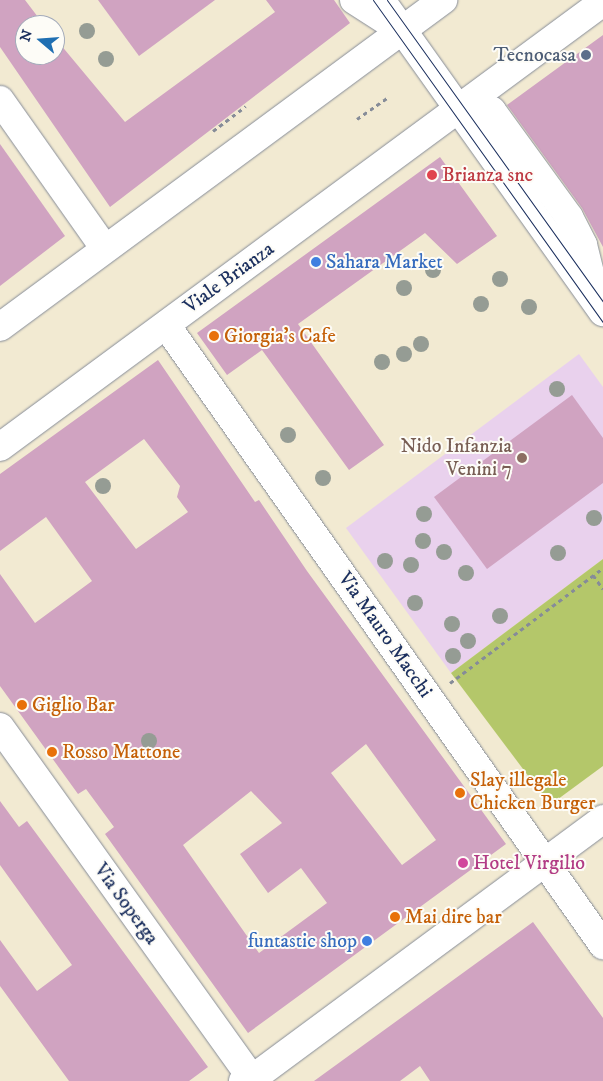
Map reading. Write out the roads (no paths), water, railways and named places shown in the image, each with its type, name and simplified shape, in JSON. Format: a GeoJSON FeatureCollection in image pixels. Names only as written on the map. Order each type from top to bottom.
{"type":"FeatureCollection","features":[{"type":"Feature","properties":{"kind":"street"},"geometry":{"type":"LineString","coordinates":[[354,0],[372,15],[402,30]]}},
{"type":"Feature","properties":{"kind":"street"},"geometry":{"type":"LineString","coordinates":[[381,0],[458,109],[492,111],[569,217],[583,245],[601,308]]}},
{"type":"Feature","properties":{"kind":"street"},"geometry":{"type":"LineString","coordinates":[[0,327],[443,0]]}},
{"type":"Feature","properties":{"kind":"street","name":"Viale Brianza"},"geometry":{"type":"LineString","coordinates":[[0,447],[603,2]]}},
{"type":"Feature","properties":{"kind":"street"},"geometry":{"type":"LineString","coordinates":[[0,100],[105,249]]}},
{"type":"Feature","properties":{"kind":"street","name":"Via Mauro Macchi"},"geometry":{"type":"LineString","coordinates":[[166,325],[603,945]]}},
{"type":"Feature","properties":{"kind":"street","name":"Via Soperga"},"geometry":{"type":"LineString","coordinates":[[0,727],[250,1080]]}},
{"type":"Feature","properties":{"kind":"street"},"geometry":{"type":"LineString","coordinates":[[250,1080],[603,819]]}},
{"type":"Feature","properties":{"kind":"tram line"},"geometry":{"type":"LineString","coordinates":[[373,0],[603,322]]}},
{"type":"Feature","properties":{"kind":"tram line"},"geometry":{"type":"LineString","coordinates":[[387,0],[603,302]]}},
{"type":"Feature","properties":{"kind":"place","name":"Tecnocasa"},"geometry":{"type":"Point","coordinates":[586,55]}},
{"type":"Feature","properties":{"kind":"place","name":"Brianza snc"},"geometry":{"type":"Point","coordinates":[432,175]}},
{"type":"Feature","properties":{"kind":"place","name":"Sahara Market"},"geometry":{"type":"Point","coordinates":[316,262]}},
{"type":"Feature","properties":{"kind":"place","name":"Giorgia's Cafe"},"geometry":{"type":"Point","coordinates":[214,336]}},
{"type":"Feature","properties":{"kind":"place","name":"Nido Infanzia Venini 7"},"geometry":{"type":"Point","coordinates":[522,458]}},
{"type":"Feature","properties":{"kind":"place","name":"Giglio Bar"},"geometry":{"type":"Point","coordinates":[22,705]}},
{"type":"Feature","properties":{"kind":"place","name":"Rosso Mattone"},"geometry":{"type":"Point","coordinates":[52,752]}},
{"type":"Feature","properties":{"kind":"place","name":"Slay illegale Chicken Burger"},"geometry":{"type":"Point","coordinates":[460,793]}},
{"type":"Feature","properties":{"kind":"place","name":"Hotel Virgilio"},"geometry":{"type":"Point","coordinates":[463,863]}},
{"type":"Feature","properties":{"kind":"place","name":"Mai dire bar"},"geometry":{"type":"Point","coordinates":[395,917]}},
{"type":"Feature","properties":{"kind":"place","name":"funtastic shop"},"geometry":{"type":"Point","coordinates":[367,941]}}]}
